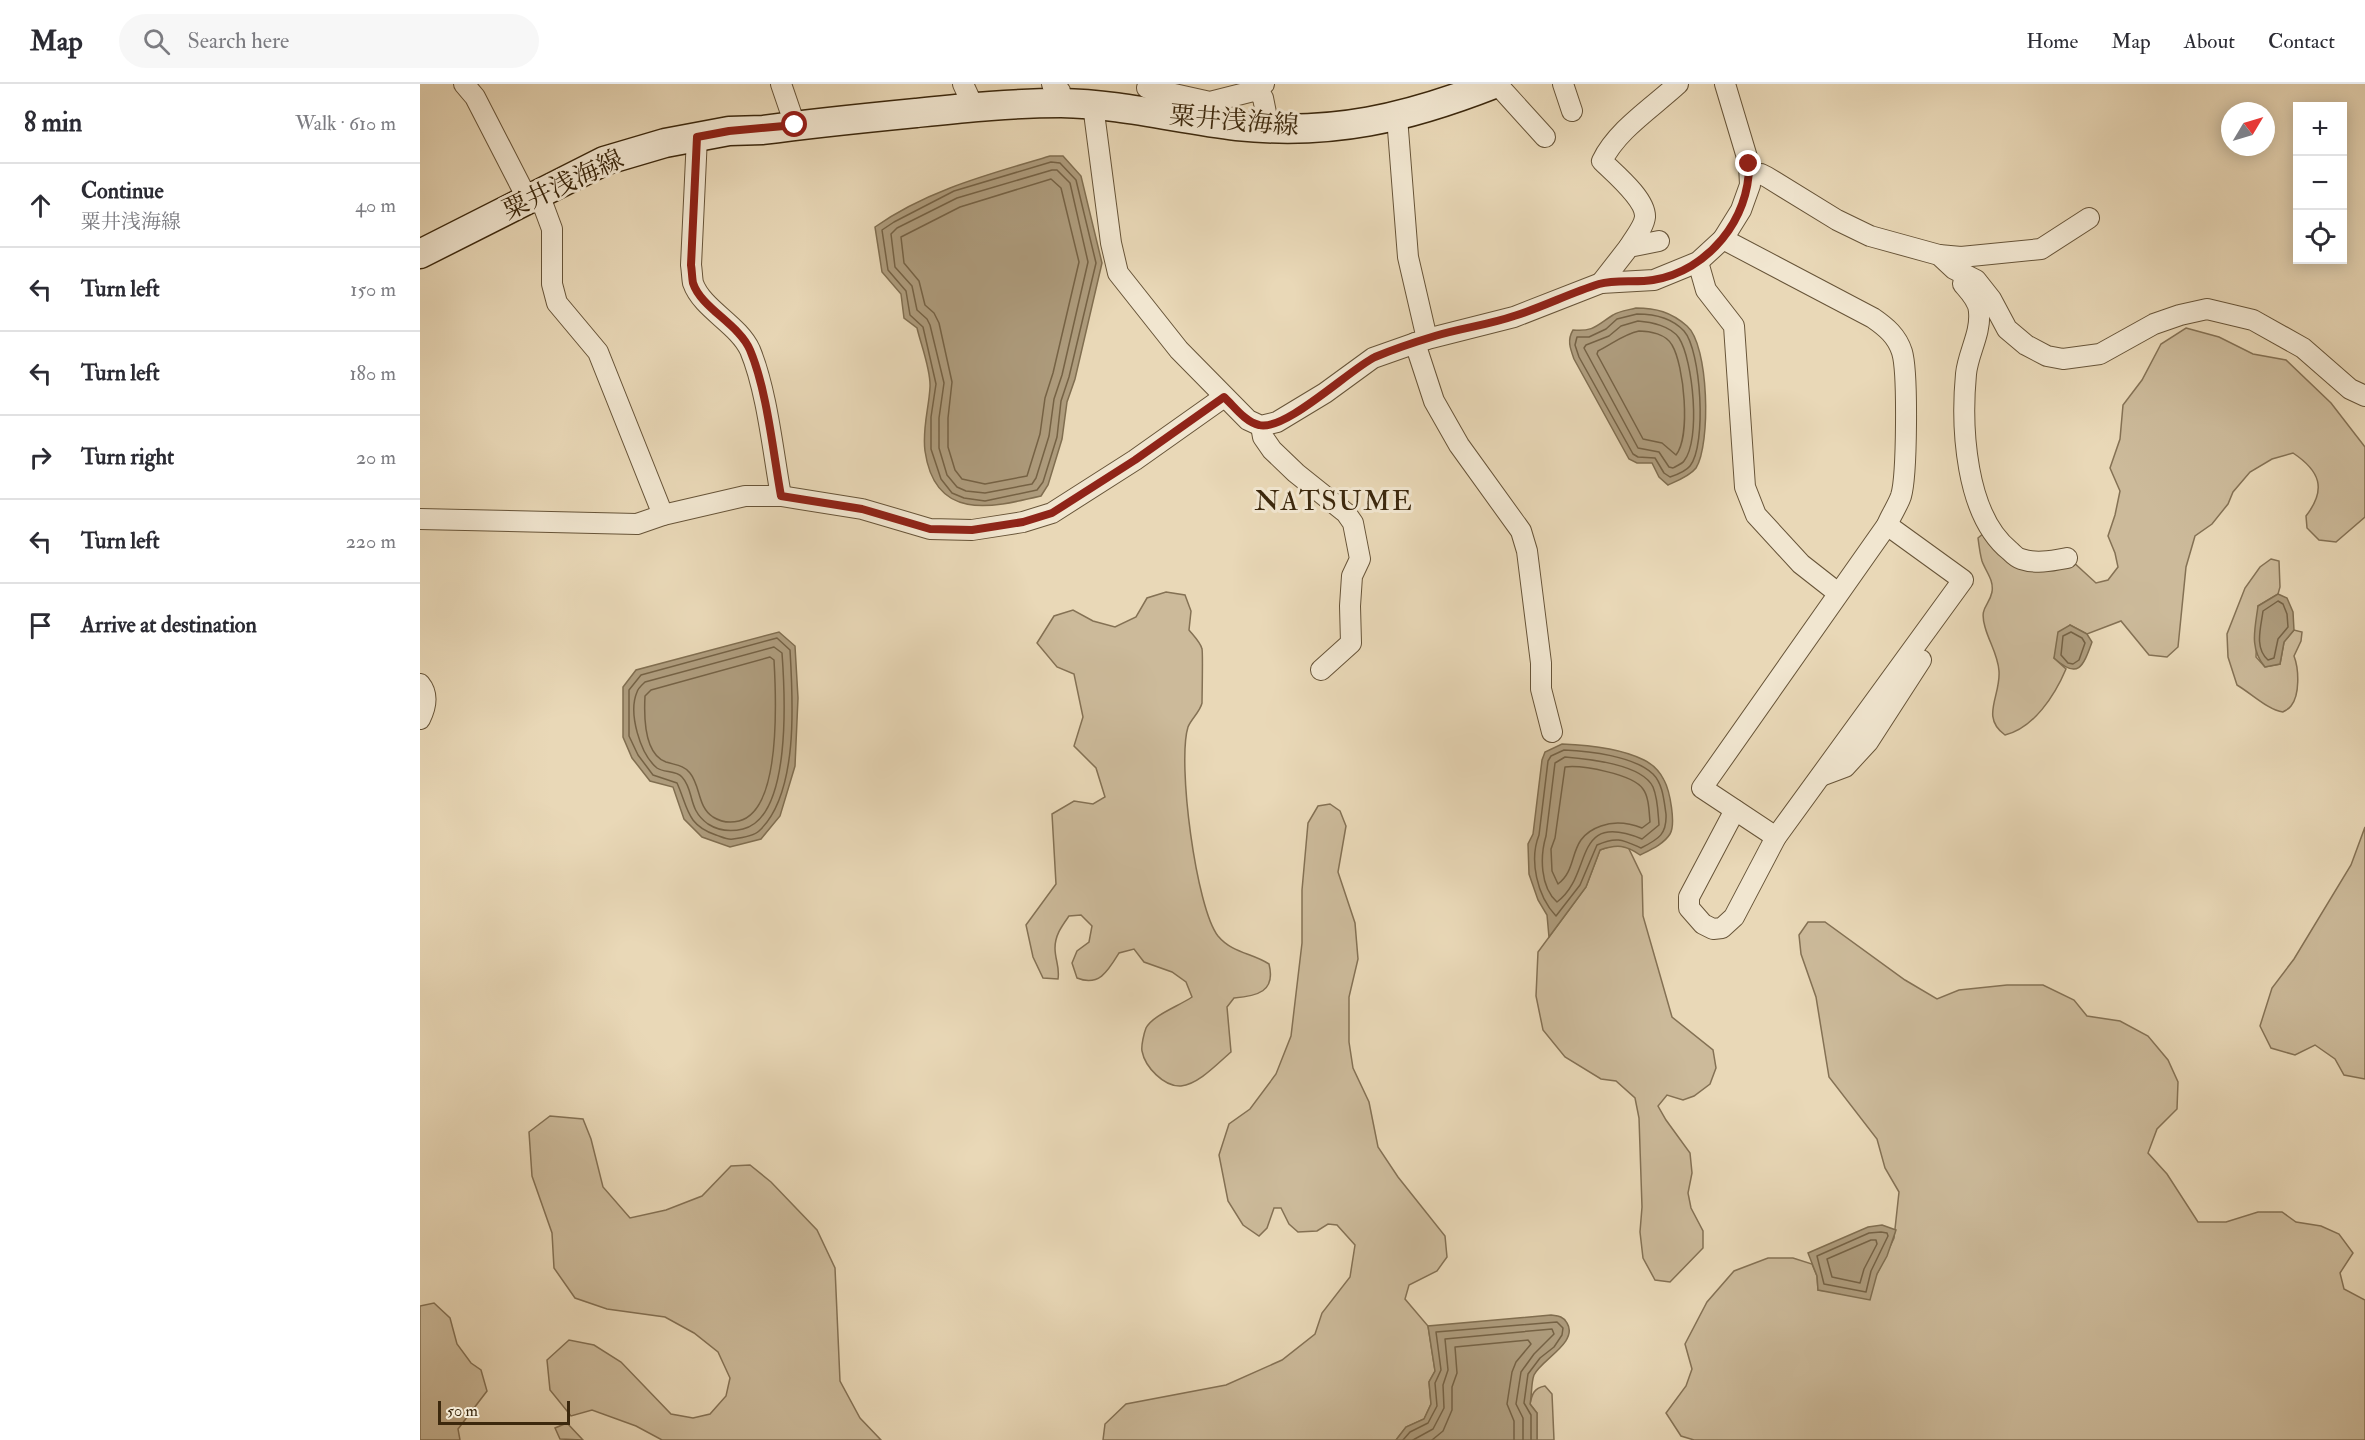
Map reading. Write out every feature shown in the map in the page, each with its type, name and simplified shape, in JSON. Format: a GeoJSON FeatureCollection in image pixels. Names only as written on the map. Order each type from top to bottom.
{"type":"FeatureCollection","features":[{"type":"Feature","properties":{"kind":"main road","name":"粟井浅海線"},"geometry":{"type":"LineString","coordinates":[[420,254],[604,161],[665,143],[729,131],[795,125],[969,96],[1016,104],[1057,94],[1093,105],[1146,95],[1237,126],[1322,128],[1363,124],[1397,117],[1461,91],[1496,84]]}},
{"type":"Feature","properties":{"kind":"street"},"geometry":{"type":"LineString","coordinates":[[464,84],[475,97],[552,229],[552,284],[557,303],[598,352],[663,514]]}},
{"type":"Feature","properties":{"kind":"street"},"geometry":{"type":"LineString","coordinates":[[781,84],[795,125]]}},
{"type":"Feature","properties":{"kind":"street"},"geometry":{"type":"LineString","coordinates":[[1496,84],[1545,137]]}},
{"type":"Feature","properties":{"kind":"street"},"geometry":{"type":"LineString","coordinates":[[1563,84],[1572,111]]}},
{"type":"Feature","properties":{"kind":"street"},"geometry":{"type":"LineString","coordinates":[[1601,283],[1629,247],[1645,218],[1643,208],[1629,188],[1602,161],[1608,148],[1678,84]]}},
{"type":"Feature","properties":{"kind":"street"},"geometry":{"type":"LineString","coordinates":[[1093,105],[1111,243],[1118,273],[1179,350],[1248,420],[1261,426],[1277,422],[1325,393],[1373,358],[1421,341],[1514,317],[1601,283],[1654,280],[1698,262],[1723,239],[1741,210],[1750,185],[1743,141],[1725,84]]}},
{"type":"Feature","properties":{"kind":"street"},"geometry":{"type":"LineString","coordinates":[[1146,95],[1210,102],[1260,87],[1269,128]]}},
{"type":"Feature","properties":{"kind":"street"},"geometry":{"type":"LineString","coordinates":[[1397,117],[1408,257],[1421,341],[1434,401],[1459,446],[1521,531],[1528,562],[1541,663],[1541,688],[1552,732]]}},
{"type":"Feature","properties":{"kind":"street"},"geometry":{"type":"LineString","coordinates":[[697,137],[691,265],[693,284],[702,299],[738,333],[749,348],[758,373],[781,496]]}},
{"type":"Feature","properties":{"kind":"street"},"geometry":{"type":"LineString","coordinates":[[1750,174],[1761,174],[1767,177],[1838,220],[1870,236],[1939,255],[1960,256],[2041,249],[2089,218]]}},
{"type":"Feature","properties":{"kind":"street"},"geometry":{"type":"LineString","coordinates":[[1723,239],[1873,318],[1892,332],[1902,352],[1905,376],[1904,465],[1901,495],[1887,525],[1702,788],[1776,837]]}},
{"type":"Feature","properties":{"kind":"street"},"geometry":{"type":"LineString","coordinates":[[1629,247],[1659,241]]}},
{"type":"Feature","properties":{"kind":"street"},"geometry":{"type":"LineString","coordinates":[[1939,255],[1954,269],[1979,309],[1979,329],[1966,371],[1964,406],[1966,450],[1977,497],[1987,523],[2001,544],[2020,559],[2044,562],[2067,558]]}},
{"type":"Feature","properties":{"kind":"street"},"geometry":{"type":"LineString","coordinates":[[1698,262],[1706,290],[1734,326],[1745,487],[1756,515],[1801,564],[1838,593]]}},
{"type":"Feature","properties":{"kind":"street"},"geometry":{"type":"LineString","coordinates":[[1954,269],[1976,280],[1991,299],[2007,329],[2026,345],[2047,356],[2063,359],[2100,354],[2154,324],[2207,309],[2253,321],[2302,348],[2350,389],[2365,396]]}},
{"type":"Feature","properties":{"kind":"street"},"geometry":{"type":"LineString","coordinates":[[420,519],[637,524],[663,514],[745,496],[781,496],[862,509],[930,529],[972,530],[1023,522],[1052,513],[1135,460],[1224,397]]}},
{"type":"Feature","properties":{"kind":"street"},"geometry":{"type":"LineString","coordinates":[[1261,426],[1263,437],[1272,450],[1296,473],[1346,513],[1353,523],[1360,559],[1352,576],[1350,606],[1352,643],[1321,670]]}},
{"type":"Feature","properties":{"kind":"street"},"geometry":{"type":"LineString","coordinates":[[1735,810],[1689,897],[1689,908],[1703,924],[1713,929],[1722,928],[1734,917],[1776,837],[1963,580],[1887,525]]}},
{"type":"Feature","properties":{"kind":"street"},"geometry":{"type":"LineString","coordinates":[[420,684],[425,690],[426,707],[420,719]]}},
{"type":"Feature","properties":{"kind":"shaded area"},"geometry":{"type":"Polygon","coordinates":[[[2186,328],[2219,337],[2253,354],[2286,360],[2331,403],[2365,447],[2365,517],[2336,542],[2319,540],[2307,528],[2306,516],[2317,497],[2317,481],[2315,474],[2302,460],[2293,453],[2272,459],[2250,472],[2233,492],[2228,504],[2212,524],[2195,536],[2186,567],[2178,647],[2167,657],[2149,655],[2121,621],[2087,634],[2070,625],[2054,658],[2066,669],[2056,689],[2034,718],[2005,735],[1994,721],[1993,706],[1999,671],[1983,620],[1992,588],[1991,580],[1982,561],[1978,538],[1991,527],[2023,558],[2072,561],[2096,583],[2108,580],[2118,567],[2108,536],[2120,491],[2110,468],[2120,439],[2123,405],[2142,380],[2161,344],[2186,328]]]}},
{"type":"Feature","properties":{"kind":"shaded area"},"geometry":{"type":"Polygon","coordinates":[[[2271,559],[2279,561],[2280,587],[2278,594],[2258,606],[2256,657],[2265,667],[2280,664],[2284,642],[2294,630],[2302,632],[2301,641],[2294,656],[2298,675],[2296,695],[2290,707],[2283,712],[2266,705],[2237,685],[2228,657],[2227,634],[2245,588],[2260,567],[2271,559]]]}},
{"type":"Feature","properties":{"kind":"shaded area"},"geometry":{"type":"Polygon","coordinates":[[[1166,592],[1185,595],[1191,611],[1189,630],[1202,649],[1202,703],[1188,727],[1185,770],[1191,834],[1202,896],[1218,936],[1229,946],[1269,964],[1270,973],[1270,981],[1263,991],[1250,996],[1234,998],[1227,1007],[1231,1052],[1201,1077],[1181,1086],[1168,1083],[1156,1075],[1144,1057],[1142,1046],[1149,1023],[1192,997],[1186,982],[1172,972],[1144,962],[1134,949],[1119,953],[1107,971],[1097,979],[1077,978],[1072,963],[1077,951],[1089,942],[1092,926],[1081,915],[1069,916],[1061,927],[1055,943],[1058,979],[1043,978],[1033,957],[1026,925],[1056,884],[1052,814],[1074,801],[1093,804],[1105,797],[1096,768],[1074,746],[1083,717],[1074,674],[1057,667],[1037,643],[1054,616],[1073,610],[1093,621],[1115,627],[1136,617],[1147,598],[1166,592]]]}},
{"type":"Feature","properties":{"kind":"shaded area"},"geometry":{"type":"Polygon","coordinates":[[[1330,804],[1340,811],[1346,826],[1338,872],[1355,923],[1358,959],[1349,997],[1349,1042],[1353,1068],[1369,1102],[1378,1147],[1398,1177],[1445,1236],[1447,1257],[1437,1271],[1409,1285],[1405,1299],[1428,1326],[1435,1371],[1429,1382],[1431,1404],[1424,1419],[1406,1427],[1396,1440],[1103,1440],[1105,1424],[1126,1404],[1226,1385],[1282,1360],[1315,1334],[1322,1313],[1350,1277],[1355,1245],[1337,1225],[1328,1224],[1317,1231],[1298,1232],[1289,1224],[1281,1208],[1274,1208],[1267,1228],[1259,1236],[1243,1225],[1228,1201],[1219,1155],[1229,1124],[1250,1109],[1276,1074],[1291,1036],[1302,943],[1302,890],[1308,823],[1318,806],[1330,804]]]}},
{"type":"Feature","properties":{"kind":"shaded area"},"geometry":{"type":"Polygon","coordinates":[[[2365,827],[2365,1079],[2344,1075],[2335,1059],[2315,1045],[2295,1055],[2271,1048],[2260,1026],[2272,988],[2294,959],[2351,865],[2365,827]]]}},
{"type":"Feature","properties":{"kind":"shaded area"},"geometry":{"type":"Polygon","coordinates":[[[1614,845],[1628,847],[1642,876],[1643,916],[1672,1017],[1713,1050],[1716,1068],[1710,1084],[1694,1096],[1683,1100],[1667,1095],[1658,1106],[1690,1153],[1692,1173],[1688,1193],[1691,1208],[1703,1231],[1703,1248],[1670,1282],[1655,1280],[1643,1258],[1640,1232],[1642,1207],[1639,1118],[1635,1098],[1616,1081],[1601,1079],[1565,1057],[1543,1030],[1536,996],[1538,952],[1586,887],[1600,850],[1614,845]]]}},
{"type":"Feature","properties":{"kind":"shaded area"},"geometry":{"type":"Polygon","coordinates":[[[1808,922],[1825,922],[1905,980],[1937,999],[1959,990],[2007,985],[2043,985],[2074,1000],[2087,1016],[2120,1021],[2148,1036],[2168,1060],[2178,1082],[2177,1109],[2157,1129],[2148,1153],[2167,1174],[2198,1222],[2226,1222],[2258,1212],[2282,1212],[2296,1222],[2321,1226],[2339,1234],[2353,1253],[2340,1273],[2344,1289],[2365,1300],[2365,1440],[1694,1440],[1681,1436],[1666,1413],[1686,1386],[1692,1369],[1685,1344],[1707,1302],[1734,1271],[1768,1258],[1793,1258],[1812,1264],[1817,1276],[1818,1290],[1842,1293],[1877,1274],[1894,1238],[1899,1192],[1885,1168],[1877,1139],[1829,1077],[1816,997],[1801,954],[1799,935],[1808,922]]]}},
{"type":"Feature","properties":{"kind":"shaded area"},"geometry":{"type":"Polygon","coordinates":[[[550,1116],[583,1119],[591,1139],[603,1187],[630,1218],[666,1210],[702,1196],[731,1166],[750,1165],[771,1182],[817,1230],[835,1268],[840,1381],[860,1418],[881,1440],[662,1440],[636,1426],[592,1410],[571,1416],[550,1390],[547,1360],[569,1340],[594,1345],[621,1362],[671,1414],[693,1418],[710,1414],[726,1396],[730,1378],[718,1352],[694,1333],[665,1317],[607,1309],[575,1298],[554,1268],[552,1233],[532,1176],[529,1132],[550,1116]]]}},
{"type":"Feature","properties":{"kind":"shaded area"},"geometry":{"type":"Polygon","coordinates":[[[434,1303],[450,1318],[457,1344],[471,1363],[481,1370],[487,1391],[458,1429],[460,1440],[420,1440],[420,1306],[434,1303]]]}},
{"type":"Feature","properties":{"kind":"shaded area"},"geometry":{"type":"Polygon","coordinates":[[[1545,1386],[1552,1394],[1554,1440],[1537,1440],[1537,1413],[1530,1404],[1534,1392],[1545,1386]]]}},
{"type":"Feature","properties":{"kind":"shaded area"},"geometry":{"type":"Polygon","coordinates":[[[567,1423],[583,1440],[560,1439],[555,1428],[567,1423]]]}},
{"type":"Feature","properties":{"kind":"water"},"geometry":{"type":"Polygon","coordinates":[[[1050,156],[1063,156],[1081,176],[1102,263],[1075,379],[1067,402],[1062,439],[1048,485],[1041,496],[1003,504],[968,504],[953,499],[940,489],[931,474],[924,443],[930,387],[927,365],[917,328],[904,318],[901,294],[882,272],[875,227],[937,193],[1050,156]]]}},
{"type":"Feature","properties":{"kind":"water"},"geometry":{"type":"Polygon","coordinates":[[[1636,308],[1663,312],[1675,317],[1687,326],[1700,353],[1706,418],[1701,456],[1693,471],[1668,485],[1659,477],[1652,463],[1637,463],[1629,459],[1570,348],[1570,337],[1573,330],[1591,329],[1615,314],[1636,308]]]}},
{"type":"Feature","properties":{"kind":"water"},"geometry":{"type":"Polygon","coordinates":[[[2278,594],[2287,598],[2293,612],[2294,630],[2284,642],[2280,664],[2265,667],[2255,645],[2258,606],[2278,594]]]}},
{"type":"Feature","properties":{"kind":"water"},"geometry":{"type":"Polygon","coordinates":[[[2070,625],[2087,634],[2092,642],[2082,664],[2079,668],[2074,669],[2062,665],[2054,658],[2058,632],[2070,625]]]}},
{"type":"Feature","properties":{"kind":"water"},"geometry":{"type":"Polygon","coordinates":[[[779,632],[795,646],[798,698],[795,766],[780,816],[761,839],[730,847],[702,837],[684,819],[673,787],[650,781],[632,758],[623,737],[623,687],[636,670],[779,632]]]}},
{"type":"Feature","properties":{"kind":"water"},"geometry":{"type":"Polygon","coordinates":[[[1562,744],[1615,750],[1635,756],[1656,768],[1666,785],[1670,799],[1672,829],[1664,841],[1640,855],[1621,846],[1600,850],[1586,887],[1549,937],[1547,915],[1538,900],[1529,874],[1528,844],[1533,834],[1542,760],[1545,752],[1562,744]]]}},
{"type":"Feature","properties":{"kind":"water"},"geometry":{"type":"Polygon","coordinates":[[[1882,1225],[1896,1230],[1887,1256],[1877,1274],[1870,1300],[1818,1290],[1817,1276],[1808,1253],[1868,1227],[1882,1225]]]}},
{"type":"Feature","properties":{"kind":"water"},"geometry":{"type":"Polygon","coordinates":[[[1551,1315],[1564,1319],[1569,1330],[1564,1344],[1538,1369],[1533,1378],[1530,1404],[1537,1413],[1537,1440],[1396,1440],[1406,1427],[1424,1419],[1431,1404],[1429,1382],[1435,1371],[1428,1326],[1551,1315]]]}},
{"type":"Feature","properties":{"kind":"district","name":"NATSUME"},"geometry":{"type":"Point","coordinates":[1334,501]}},
{"type":"Feature","properties":{"kind":"route"},"geometry":{"type":"LineString","coordinates":[[795,125],[763,130],[729,131],[697,137],[691,265],[693,284],[702,299],[719,313],[749,348],[758,373],[781,496],[862,509],[930,529],[972,530],[1023,522],[1052,513],[1135,460],[1224,397],[1248,420],[1261,426],[1277,422],[1325,393],[1373,358],[1437,336],[1514,317],[1601,283],[1654,280],[1685,269],[1698,262],[1723,239],[1741,210],[1750,185],[1749,164]]}}]}
